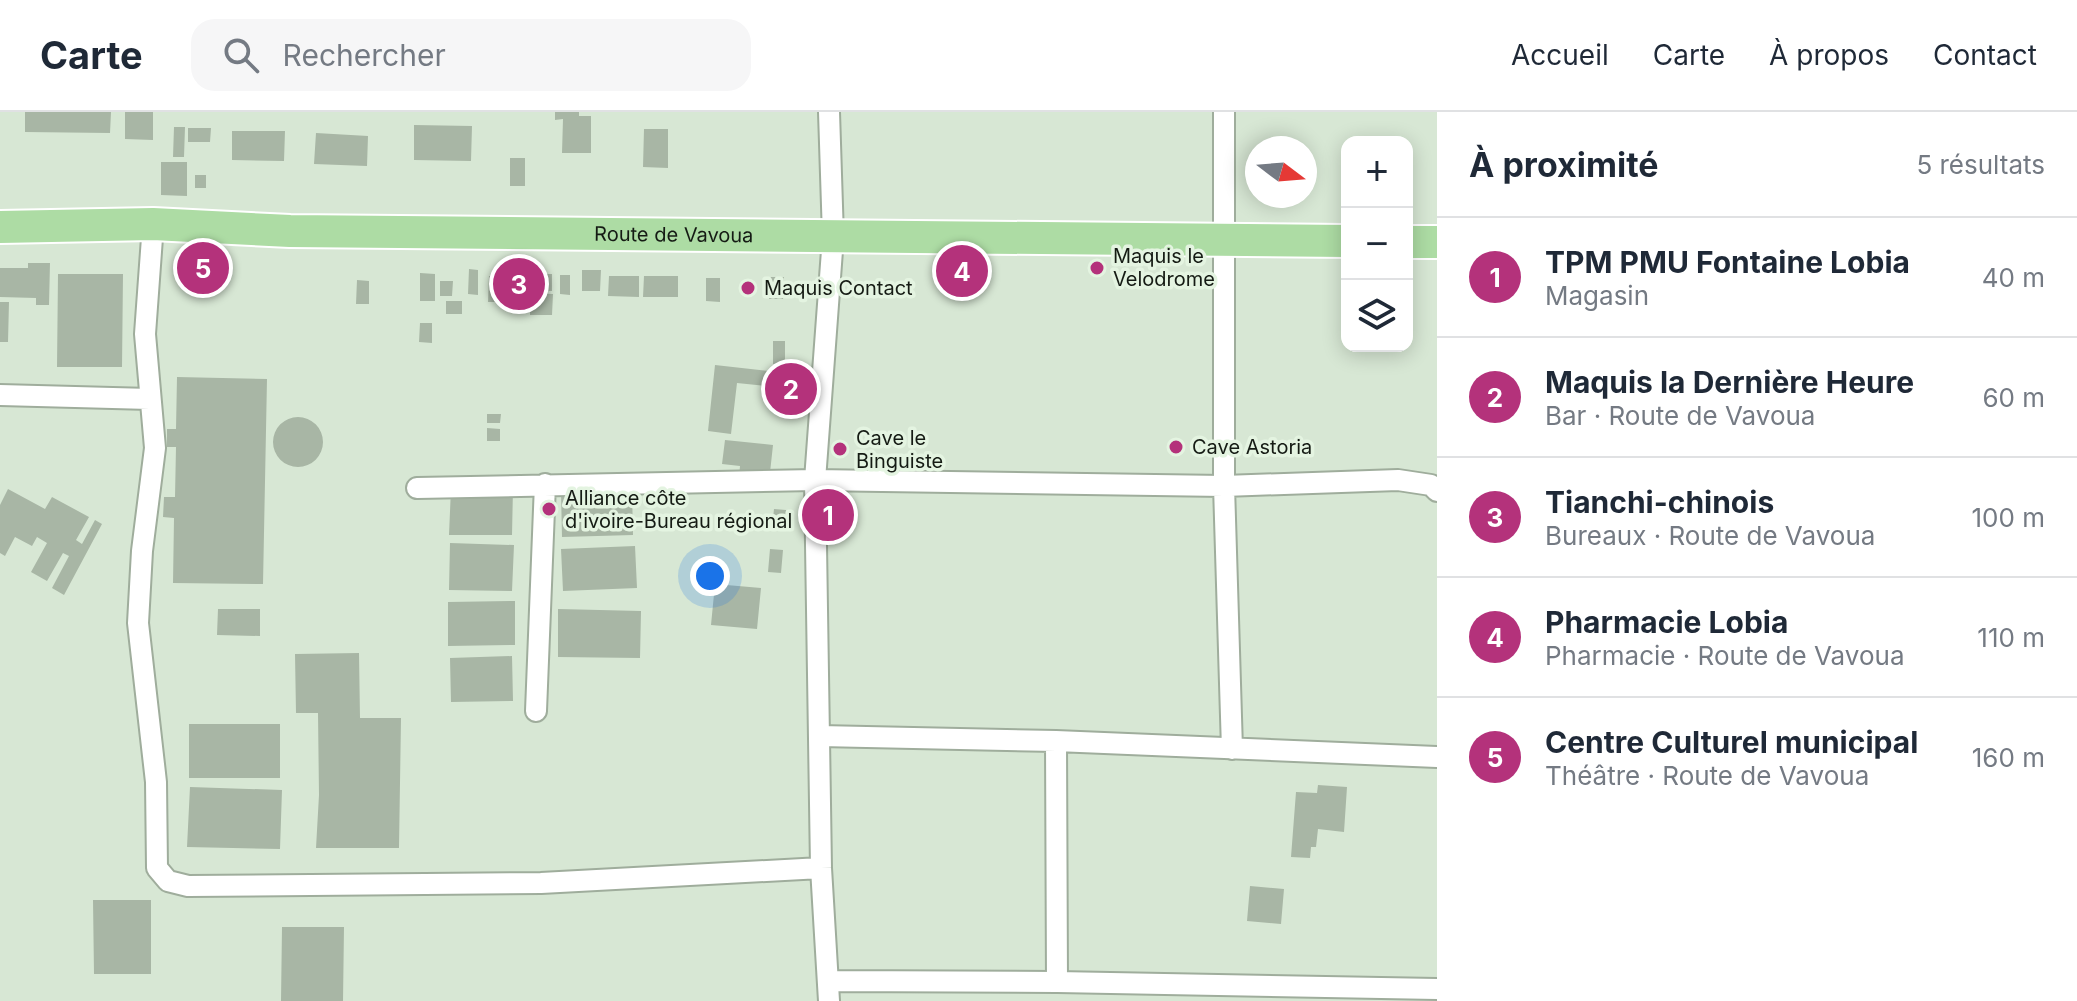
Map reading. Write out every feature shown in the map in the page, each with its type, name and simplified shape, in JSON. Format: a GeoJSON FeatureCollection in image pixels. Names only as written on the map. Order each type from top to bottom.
{"type":"FeatureCollection","features":[{"type":"Feature","properties":{"kind":"main road","name":"Route de Vavoua"},"geometry":{"type":"LineString","coordinates":[[0,227],[153,224],[290,231],[1341,241]]}},
{"type":"Feature","properties":{"kind":"main road"},"geometry":{"type":"LineString","coordinates":[[1413,242],[1437,242]]}},
{"type":"Feature","properties":{"kind":"street"},"geometry":{"type":"LineString","coordinates":[[829,112],[833,237],[815,480],[821,868],[829,991],[1057,982],[1437,989]]}},
{"type":"Feature","properties":{"kind":"street"},"geometry":{"type":"LineString","coordinates":[[1224,112],[1224,486],[1232,749]]}},
{"type":"Feature","properties":{"kind":"street"},"geometry":{"type":"LineString","coordinates":[[153,224],[145,334],[155,448],[142,551],[138,623],[156,782],[157,868],[168,881],[188,886],[541,883],[821,868]]}},
{"type":"Feature","properties":{"kind":"street"},"geometry":{"type":"LineString","coordinates":[[0,395],[150,399]]}},
{"type":"Feature","properties":{"kind":"street"},"geometry":{"type":"LineString","coordinates":[[417,488],[815,480],[1224,486],[1398,480],[1431,485],[1437,491]]}},
{"type":"Feature","properties":{"kind":"street"},"geometry":{"type":"LineString","coordinates":[[536,711],[545,484]]}},
{"type":"Feature","properties":{"kind":"street"},"geometry":{"type":"LineString","coordinates":[[820,736],[1056,741],[1437,757]]}},
{"type":"Feature","properties":{"kind":"street"},"geometry":{"type":"LineString","coordinates":[[1056,741],[1057,982]]}},
{"type":"Feature","properties":{"kind":"building"},"geometry":{"type":"Polygon","coordinates":[[[25,112],[111,112],[110,133],[25,132],[25,112]]]}},
{"type":"Feature","properties":{"kind":"building"},"geometry":{"type":"Polygon","coordinates":[[[125,112],[153,112],[153,140],[125,139],[125,112]]]}},
{"type":"Feature","properties":{"kind":"building"},"geometry":{"type":"Polygon","coordinates":[[[555,112],[579,112],[579,116],[591,116],[591,153],[562,153],[563,119],[555,120],[555,112]]]}},
{"type":"Feature","properties":{"kind":"building"},"geometry":{"type":"Polygon","coordinates":[[[414,125],[472,126],[471,161],[414,160],[414,125]]]}},
{"type":"Feature","properties":{"kind":"building"},"geometry":{"type":"Polygon","coordinates":[[[174,127],[185,127],[184,157],[173,157],[174,127]]]}},
{"type":"Feature","properties":{"kind":"building"},"geometry":{"type":"Polygon","coordinates":[[[188,128],[211,128],[210,142],[188,142],[188,128]]]}},
{"type":"Feature","properties":{"kind":"building"},"geometry":{"type":"Polygon","coordinates":[[[644,129],[668,129],[668,168],[643,167],[644,129]]]}},
{"type":"Feature","properties":{"kind":"building"},"geometry":{"type":"Polygon","coordinates":[[[232,131],[285,131],[284,161],[232,160],[232,131]]]}},
{"type":"Feature","properties":{"kind":"building"},"geometry":{"type":"Polygon","coordinates":[[[316,133],[368,136],[367,166],[314,164],[316,133]]]}},
{"type":"Feature","properties":{"kind":"building"},"geometry":{"type":"Polygon","coordinates":[[[510,158],[525,158],[525,186],[510,186],[510,158]]]}},
{"type":"Feature","properties":{"kind":"building"},"geometry":{"type":"Polygon","coordinates":[[[161,162],[187,162],[187,196],[161,195],[161,162]]]}},
{"type":"Feature","properties":{"kind":"building"},"geometry":{"type":"Polygon","coordinates":[[[195,175],[206,175],[206,188],[195,188],[195,175]]]}},
{"type":"Feature","properties":{"kind":"building"},"geometry":{"type":"Polygon","coordinates":[[[28,263],[50,263],[49,305],[36,305],[36,298],[0,297],[0,268],[28,268],[28,263]]]}},
{"type":"Feature","properties":{"kind":"building"},"geometry":{"type":"Polygon","coordinates":[[[469,269],[478,270],[478,295],[468,294],[469,269]]]}},
{"type":"Feature","properties":{"kind":"building"},"geometry":{"type":"Polygon","coordinates":[[[582,270],[601,270],[600,291],[582,291],[582,270]]]}},
{"type":"Feature","properties":{"kind":"building"},"geometry":{"type":"Polygon","coordinates":[[[420,273],[435,274],[435,301],[420,301],[420,273]]]}},
{"type":"Feature","properties":{"kind":"building"},"geometry":{"type":"Polygon","coordinates":[[[508,273],[526,273],[525,302],[507,302],[508,273]]]}},
{"type":"Feature","properties":{"kind":"building"},"geometry":{"type":"Polygon","coordinates":[[[58,274],[123,274],[122,367],[57,367],[58,274]]]}},
{"type":"Feature","properties":{"kind":"building"},"geometry":{"type":"Polygon","coordinates":[[[532,274],[552,274],[552,291],[532,290],[532,274]]]}},
{"type":"Feature","properties":{"kind":"building"},"geometry":{"type":"Polygon","coordinates":[[[560,275],[570,275],[570,295],[560,294],[560,275]]]}},
{"type":"Feature","properties":{"kind":"building"},"geometry":{"type":"Polygon","coordinates":[[[489,276],[503,276],[502,302],[488,302],[489,276]]]}},
{"type":"Feature","properties":{"kind":"building"},"geometry":{"type":"Polygon","coordinates":[[[609,276],[639,276],[639,297],[608,296],[609,276]]]}},
{"type":"Feature","properties":{"kind":"building"},"geometry":{"type":"Polygon","coordinates":[[[644,276],[678,276],[678,297],[643,297],[644,276]]]}},
{"type":"Feature","properties":{"kind":"building"},"geometry":{"type":"Polygon","coordinates":[[[769,277],[784,277],[783,299],[769,299],[769,277]]]}},
{"type":"Feature","properties":{"kind":"building"},"geometry":{"type":"Polygon","coordinates":[[[706,278],[720,278],[720,302],[706,301],[706,278]]]}},
{"type":"Feature","properties":{"kind":"building"},"geometry":{"type":"Polygon","coordinates":[[[357,280],[369,281],[369,304],[356,304],[357,280]]]}},
{"type":"Feature","properties":{"kind":"building"},"geometry":{"type":"Polygon","coordinates":[[[440,281],[453,281],[452,296],[440,296],[440,281]]]}},
{"type":"Feature","properties":{"kind":"building"},"geometry":{"type":"Polygon","coordinates":[[[530,293],[553,294],[552,315],[530,315],[530,293]]]}},
{"type":"Feature","properties":{"kind":"building"},"geometry":{"type":"Polygon","coordinates":[[[446,301],[462,301],[462,314],[446,314],[446,301]]]}},
{"type":"Feature","properties":{"kind":"building"},"geometry":{"type":"Polygon","coordinates":[[[0,302],[9,302],[8,342],[0,342],[0,302]]]}},
{"type":"Feature","properties":{"kind":"building"},"geometry":{"type":"Polygon","coordinates":[[[420,323],[432,323],[432,343],[419,342],[420,323]]]}},
{"type":"Feature","properties":{"kind":"building"},"geometry":{"type":"Polygon","coordinates":[[[773,341],[785,341],[785,364],[773,364],[773,341]]]}},
{"type":"Feature","properties":{"kind":"building"},"geometry":{"type":"Polygon","coordinates":[[[715,365],[777,372],[775,387],[737,383],[731,434],[708,431],[715,365]]]}},
{"type":"Feature","properties":{"kind":"building"},"geometry":{"type":"Polygon","coordinates":[[[177,377],[267,379],[263,584],[173,583],[174,518],[163,517],[164,497],[175,497],[176,447],[167,447],[167,429],[176,429],[177,377]]]}},
{"type":"Feature","properties":{"kind":"building"},"geometry":{"type":"Polygon","coordinates":[[[487,414],[501,414],[500,423],[487,423],[487,414]]]}},
{"type":"Feature","properties":{"kind":"building"},"geometry":{"type":"Polygon","coordinates":[[[298,417],[316,424],[323,442],[316,460],[298,467],[280,460],[273,442],[280,424],[298,417]]]}},
{"type":"Feature","properties":{"kind":"building"},"geometry":{"type":"Polygon","coordinates":[[[487,428],[500,429],[500,441],[487,441],[487,428]]]}},
{"type":"Feature","properties":{"kind":"building"},"geometry":{"type":"Polygon","coordinates":[[[725,440],[773,445],[768,491],[738,489],[740,466],[722,464],[725,440]]]}},
{"type":"Feature","properties":{"kind":"building"},"geometry":{"type":"Polygon","coordinates":[[[451,488],[513,488],[512,535],[449,535],[451,488]]]}},
{"type":"Feature","properties":{"kind":"building"},"geometry":{"type":"Polygon","coordinates":[[[8,489],[45,509],[52,497],[89,517],[76,540],[82,544],[95,520],[102,524],[64,595],[52,588],[69,556],[63,553],[47,581],[31,572],[47,543],[37,537],[32,546],[15,537],[5,556],[0,553],[0,505],[8,489]]]}},
{"type":"Feature","properties":{"kind":"building"},"geometry":{"type":"Polygon","coordinates":[[[632,489],[633,535],[562,537],[561,491],[632,489]]]}},
{"type":"Feature","properties":{"kind":"building"},"geometry":{"type":"Polygon","coordinates":[[[774,509],[786,510],[785,529],[772,528],[774,509]]]}},
{"type":"Feature","properties":{"kind":"building"},"geometry":{"type":"Polygon","coordinates":[[[450,543],[514,545],[512,591],[449,590],[450,543]]]}},
{"type":"Feature","properties":{"kind":"building"},"geometry":{"type":"Polygon","coordinates":[[[635,546],[637,588],[563,591],[561,549],[635,546]]]}},
{"type":"Feature","properties":{"kind":"building"},"geometry":{"type":"Polygon","coordinates":[[[770,549],[783,550],[781,573],[768,572],[770,549]]]}},
{"type":"Feature","properties":{"kind":"building"},"geometry":{"type":"Polygon","coordinates":[[[715,584],[761,588],[757,629],[711,625],[715,584]]]}},
{"type":"Feature","properties":{"kind":"building"},"geometry":{"type":"Polygon","coordinates":[[[515,601],[515,645],[448,646],[448,602],[515,601]]]}},
{"type":"Feature","properties":{"kind":"building"},"geometry":{"type":"Polygon","coordinates":[[[218,609],[260,609],[260,636],[217,635],[218,609]]]}},
{"type":"Feature","properties":{"kind":"building"},"geometry":{"type":"Polygon","coordinates":[[[558,609],[641,611],[640,658],[558,657],[558,609]]]}},
{"type":"Feature","properties":{"kind":"building"},"geometry":{"type":"Polygon","coordinates":[[[359,653],[360,718],[401,718],[399,848],[316,848],[318,713],[296,713],[295,654],[359,653]]]}},
{"type":"Feature","properties":{"kind":"building"},"geometry":{"type":"Polygon","coordinates":[[[512,656],[513,701],[451,702],[450,658],[512,656]]]}},
{"type":"Feature","properties":{"kind":"building"},"geometry":{"type":"Polygon","coordinates":[[[189,724],[280,724],[280,778],[189,778],[189,724]]]}},
{"type":"Feature","properties":{"kind":"building"},"geometry":{"type":"Polygon","coordinates":[[[1318,785],[1347,787],[1344,832],[1318,829],[1316,847],[1311,847],[1310,858],[1291,857],[1296,792],[1317,793],[1318,785]]]}},
{"type":"Feature","properties":{"kind":"building"},"geometry":{"type":"Polygon","coordinates":[[[190,787],[282,790],[280,849],[187,847],[190,787]]]}},
{"type":"Feature","properties":{"kind":"building"},"geometry":{"type":"Polygon","coordinates":[[[1250,886],[1284,889],[1281,924],[1247,921],[1250,886]]]}},
{"type":"Feature","properties":{"kind":"building"},"geometry":{"type":"Polygon","coordinates":[[[93,900],[151,900],[151,974],[94,974],[93,900]]]}},
{"type":"Feature","properties":{"kind":"building"},"geometry":{"type":"Polygon","coordinates":[[[282,927],[344,927],[343,1001],[281,1001],[282,927]]]}},
{"type":"Feature","properties":{"kind":"place","name":"Centre Culturel municipal"},"geometry":{"type":"Point","coordinates":[203,268]}},
{"type":"Feature","properties":{"kind":"place","name":"Maquis le Velodrome"},"geometry":{"type":"Point","coordinates":[1097,268]}},
{"type":"Feature","properties":{"kind":"place","name":"Pharmacie Lobia"},"geometry":{"type":"Point","coordinates":[962,271]}},
{"type":"Feature","properties":{"kind":"place","name":"Tianchi-chinois"},"geometry":{"type":"Point","coordinates":[519,284]}},
{"type":"Feature","properties":{"kind":"place","name":"Maquis Contact"},"geometry":{"type":"Point","coordinates":[748,288]}},
{"type":"Feature","properties":{"kind":"place","name":"Maquis la Dernière Heure"},"geometry":{"type":"Point","coordinates":[791,389]}},
{"type":"Feature","properties":{"kind":"place","name":"Cave Astoria"},"geometry":{"type":"Point","coordinates":[1176,447]}},
{"type":"Feature","properties":{"kind":"place","name":"Cave le Binguiste"},"geometry":{"type":"Point","coordinates":[840,449]}},
{"type":"Feature","properties":{"kind":"place","name":"Alliance côte d'ivoire-Bureau régional"},"geometry":{"type":"Point","coordinates":[549,509]}},
{"type":"Feature","properties":{"kind":"place","name":"TPM PMU Fontaine Lobia"},"geometry":{"type":"Point","coordinates":[828,515]}}]}
